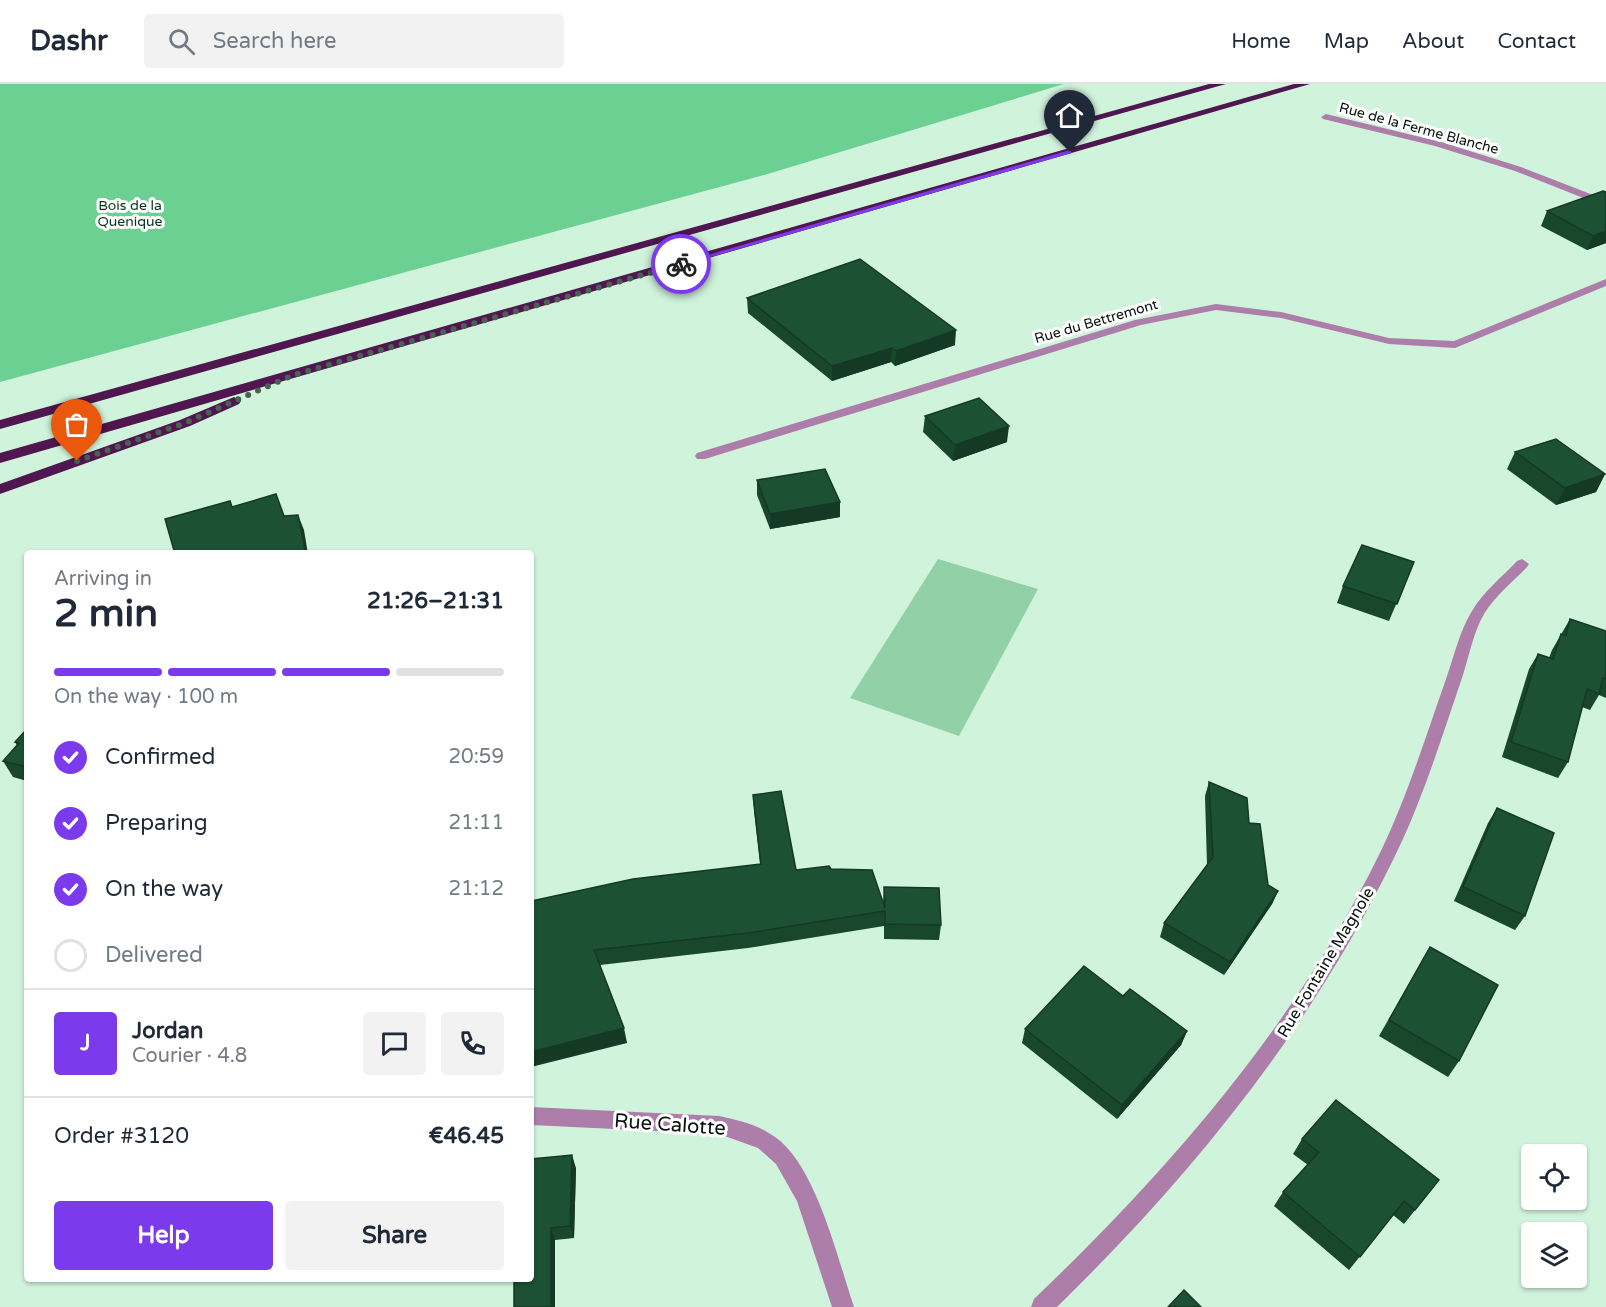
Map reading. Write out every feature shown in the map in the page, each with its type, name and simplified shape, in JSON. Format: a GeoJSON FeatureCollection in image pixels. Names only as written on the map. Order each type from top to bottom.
{"type":"FeatureCollection","features":[{"type":"Feature","properties":{"kind":"highway"},"geometry":{"type":"LineString","coordinates":[[0,425],[1221,84]]}},
{"type":"Feature","properties":{"kind":"highway"},"geometry":{"type":"LineString","coordinates":[[0,458],[1305,84]]}},
{"type":"Feature","properties":{"kind":"highway"},"geometry":{"type":"LineString","coordinates":[[0,489],[185,423],[293,375]]}},
{"type":"Feature","properties":{"kind":"street","name":"Rue de la Ferme Blanche"},"geometry":{"type":"LineString","coordinates":[[1326,117],[1438,144],[1518,169],[1606,204]]}},
{"type":"Feature","properties":{"kind":"street","name":"Rue du Bettremont"},"geometry":{"type":"LineString","coordinates":[[701,456],[1139,322],[1216,307],[1281,315],[1389,341],[1455,345],[1606,282]]}},
{"type":"Feature","properties":{"kind":"street","name":"Rue Fontaine Magnole"},"geometry":{"type":"LineString","coordinates":[[1042,1307],[1098,1254],[1210,1131],[1279,1039],[1320,978],[1370,891],[1402,825],[1477,613],[1522,564]]}},
{"type":"Feature","properties":{"kind":"street","name":"Rue Calotte"},"geometry":{"type":"LineString","coordinates":[[534,1116],[719,1125],[736,1129],[771,1145],[800,1181],[843,1307]]}},
{"type":"Feature","properties":{"kind":"green space","name":"Bois de la Quenique"},"geometry":{"type":"Polygon","coordinates":[[[0,84],[1064,84],[771,173],[0,382],[0,84]]]}},
{"type":"Feature","properties":{"kind":"green space"},"geometry":{"type":"Polygon","coordinates":[[[938,559],[1038,589],[959,736],[850,698],[938,559]]]}},
{"type":"Feature","properties":{"kind":"building"},"geometry":{"type":"Polygon","coordinates":[[[1603,191],[1606,192],[1606,231],[1593,236],[1547,211],[1603,191]]]}},
{"type":"Feature","properties":{"kind":"building"},"geometry":{"type":"Polygon","coordinates":[[[860,259],[956,330],[896,351],[892,348],[832,366],[747,298],[860,259]]]}},
{"type":"Feature","properties":{"kind":"building"},"geometry":{"type":"Polygon","coordinates":[[[979,398],[1009,426],[955,445],[925,416],[979,398]]]}},
{"type":"Feature","properties":{"kind":"building"},"geometry":{"type":"Polygon","coordinates":[[[1556,439],[1605,474],[1565,488],[1515,452],[1556,439]]]}},
{"type":"Feature","properties":{"kind":"building"},"geometry":{"type":"Polygon","coordinates":[[[825,469],[840,502],[770,514],[757,480],[825,469]]]}},
{"type":"Feature","properties":{"kind":"building"},"geometry":{"type":"Polygon","coordinates":[[[276,494],[284,516],[298,515],[305,550],[174,550],[165,519],[230,501],[232,507],[276,494]]]}},
{"type":"Feature","properties":{"kind":"building"},"geometry":{"type":"Polygon","coordinates":[[[1362,545],[1414,562],[1397,604],[1343,586],[1362,545]]]}},
{"type":"Feature","properties":{"kind":"building"},"geometry":{"type":"Polygon","coordinates":[[[1570,619],[1606,631],[1606,679],[1603,678],[1599,694],[1587,689],[1568,762],[1511,742],[1538,654],[1553,659],[1561,634],[1566,636],[1570,619]]]}},
{"type":"Feature","properties":{"kind":"building"},"geometry":{"type":"Polygon","coordinates":[[[24,732],[24,766],[3,761],[19,743],[15,742],[24,732]]]}},
{"type":"Feature","properties":{"kind":"building"},"geometry":{"type":"Polygon","coordinates":[[[1209,782],[1247,798],[1249,823],[1260,824],[1268,885],[1278,891],[1230,962],[1164,923],[1213,857],[1209,782]]]}},
{"type":"Feature","properties":{"kind":"building"},"geometry":{"type":"Polygon","coordinates":[[[781,791],[796,870],[829,866],[831,869],[872,870],[885,908],[884,887],[939,888],[941,925],[885,924],[885,911],[748,933],[594,950],[624,1028],[534,1051],[534,900],[633,879],[761,864],[753,795],[781,791]]]}},
{"type":"Feature","properties":{"kind":"building"},"geometry":{"type":"Polygon","coordinates":[[[1497,808],[1554,833],[1525,916],[1463,887],[1497,808]]]}},
{"type":"Feature","properties":{"kind":"building"},"geometry":{"type":"Polygon","coordinates":[[[1430,947],[1498,985],[1459,1061],[1389,1020],[1430,947]]]}},
{"type":"Feature","properties":{"kind":"building"},"geometry":{"type":"Polygon","coordinates":[[[1084,966],[1123,996],[1130,989],[1187,1031],[1122,1105],[1025,1029],[1084,966]]]}},
{"type":"Feature","properties":{"kind":"building"},"geometry":{"type":"Polygon","coordinates":[[[1336,1100],[1439,1180],[1415,1210],[1404,1201],[1360,1257],[1283,1192],[1319,1152],[1302,1139],[1336,1100]]]}},
{"type":"Feature","properties":{"kind":"building"},"geometry":{"type":"Polygon","coordinates":[[[572,1155],[570,1226],[551,1228],[551,1307],[514,1307],[514,1282],[534,1282],[534,1159],[572,1155]]]}},
{"type":"Feature","properties":{"kind":"building"},"geometry":{"type":"Polygon","coordinates":[[[1184,1290],[1201,1307],[1168,1307],[1184,1290]]]}},
{"type":"Feature","properties":{"kind":"way so far"},"geometry":{"type":"LineString","coordinates":[[77,461],[185,423],[293,375],[681,264]]}},
{"type":"Feature","properties":{"kind":"route"},"geometry":{"type":"LineString","coordinates":[[681,264],[1070,152]]}}]}
